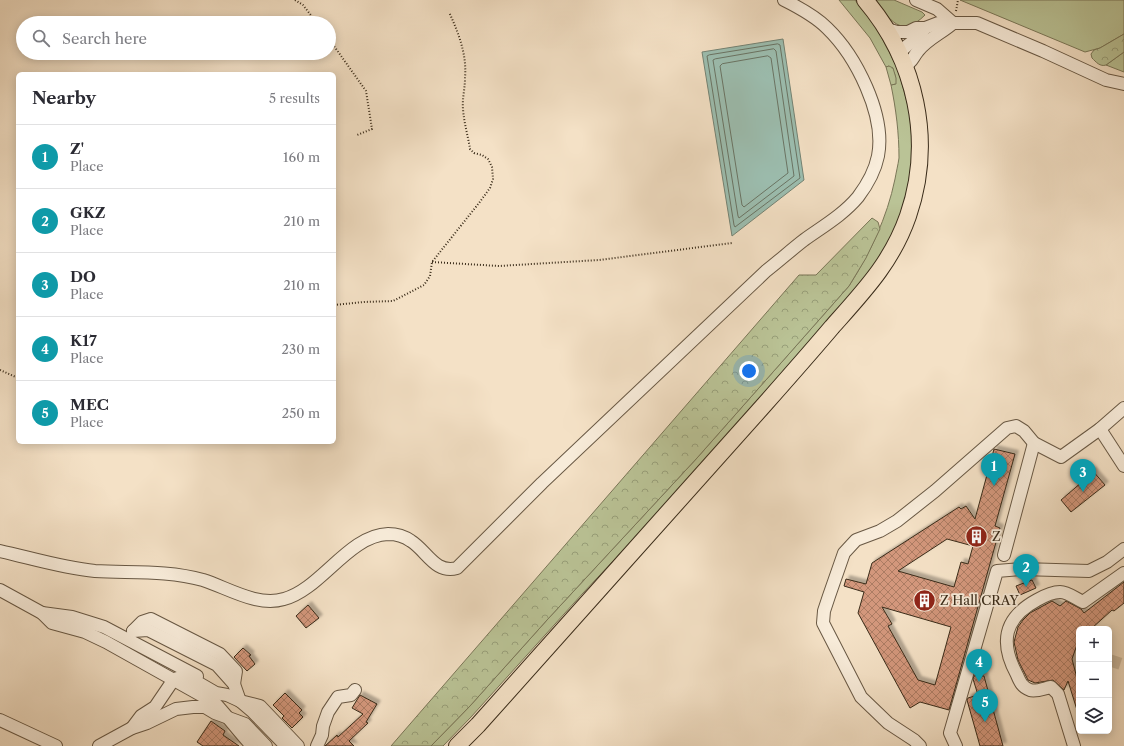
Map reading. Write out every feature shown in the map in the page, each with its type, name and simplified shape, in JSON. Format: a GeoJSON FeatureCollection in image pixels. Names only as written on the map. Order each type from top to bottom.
{"type":"FeatureCollection","features":[{"type":"Feature","properties":{"kind":"main road"},"geometry":{"type":"LineString","coordinates":[[457,746],[478,725],[863,292],[886,263],[897,243],[908,215],[915,190],[919,164],[920,131],[918,110],[913,89],[902,59],[887,29],[866,0]]}},
{"type":"Feature","properties":{"kind":"street"},"geometry":{"type":"LineString","coordinates":[[0,551],[74,568],[95,571],[143,572],[190,576],[253,598],[274,602],[293,596],[352,550],[365,541],[377,536],[388,534],[400,536],[411,541],[433,562],[443,569],[450,570],[457,568],[548,478],[766,271],[803,241],[837,217],[857,198],[870,178],[878,156],[878,131],[871,101],[863,78],[839,40],[827,27],[808,12],[784,0]]}},
{"type":"Feature","properties":{"kind":"street"},"geometry":{"type":"LineString","coordinates":[[916,0],[937,8],[954,23]]}},
{"type":"Feature","properties":{"kind":"street"},"geometry":{"type":"LineString","coordinates":[[887,29],[897,32],[908,32],[916,28],[925,28],[938,23],[977,23],[1106,80],[1124,84]]}},
{"type":"Feature","properties":{"kind":"street"},"geometry":{"type":"LineString","coordinates":[[925,28],[920,36],[905,47],[902,59],[911,63],[918,51],[930,39],[943,32],[954,23]]}},
{"type":"Feature","properties":{"kind":"street"},"geometry":{"type":"LineString","coordinates":[[920,746],[914,740],[888,723],[861,697],[823,623],[826,606],[844,553],[856,540],[880,531],[897,521],[935,491],[1007,428],[1016,426],[1024,431],[1034,443],[1061,457],[1100,429],[1124,408]]}},
{"type":"Feature","properties":{"kind":"street"},"geometry":{"type":"LineString","coordinates":[[1100,429],[1124,466]]}},
{"type":"Feature","properties":{"kind":"street"},"geometry":{"type":"LineString","coordinates":[[1004,555],[1034,443]]}},
{"type":"Feature","properties":{"kind":"street"},"geometry":{"type":"LineString","coordinates":[[947,746],[997,571],[1022,569],[1089,571],[1107,562],[1124,549]]}},
{"type":"Feature","properties":{"kind":"street"},"geometry":{"type":"LineString","coordinates":[[1074,746],[1058,694],[1051,687],[1032,691],[1023,686],[1012,665],[1007,646],[1008,629],[1016,615],[1029,605],[1047,595],[1061,592],[1083,602],[1124,573]]}},
{"type":"Feature","properties":{"kind":"street"},"geometry":{"type":"LineString","coordinates":[[0,590],[42,613],[52,623],[85,632],[127,640],[220,688],[227,694],[240,701],[253,712],[286,746]]}},
{"type":"Feature","properties":{"kind":"street"},"geometry":{"type":"LineString","coordinates":[[127,640],[142,622],[151,619],[220,654],[236,671],[234,684]]}},
{"type":"Feature","properties":{"kind":"street"},"geometry":{"type":"LineString","coordinates":[[127,640],[148,630],[217,665],[234,684],[240,701]]}},
{"type":"Feature","properties":{"kind":"street"},"geometry":{"type":"LineString","coordinates":[[127,640],[174,679],[215,703],[252,746]]}},
{"type":"Feature","properties":{"kind":"street"},"geometry":{"type":"LineString","coordinates":[[132,728],[141,716],[155,706],[174,679],[181,677],[197,682],[216,693],[227,694]]}},
{"type":"Feature","properties":{"kind":"street"},"geometry":{"type":"LineString","coordinates":[[317,746],[322,735],[323,726],[328,712],[338,697],[350,695],[355,690]]}},
{"type":"Feature","properties":{"kind":"street"},"geometry":{"type":"LineString","coordinates":[[229,718],[240,701]]}},
{"type":"Feature","properties":{"kind":"street"},"geometry":{"type":"LineString","coordinates":[[240,701],[260,706],[298,746]]}},
{"type":"Feature","properties":{"kind":"street"},"geometry":{"type":"LineString","coordinates":[[99,746],[132,728],[147,724],[176,709],[205,707],[215,713],[245,724],[266,746]]}},
{"type":"Feature","properties":{"kind":"street"},"geometry":{"type":"LineString","coordinates":[[0,720],[56,746]]}},
{"type":"Feature","properties":{"kind":"street"},"geometry":{"type":"LineString","coordinates":[[310,746],[323,726]]}},
{"type":"Feature","properties":{"kind":"street"},"geometry":{"type":"LineString","coordinates":[[950,733],[956,746]]}},
{"type":"Feature","properties":{"kind":"path"},"geometry":{"type":"LineString","coordinates":[[296,0],[303,5],[311,16]]}},
{"type":"Feature","properties":{"kind":"path"},"geometry":{"type":"LineString","coordinates":[[336,305],[393,301],[424,285],[430,276],[432,262],[490,188],[493,179],[492,167],[488,159],[470,150],[462,96],[466,80],[466,60],[459,33],[449,12]]}},
{"type":"Feature","properties":{"kind":"path"},"geometry":{"type":"LineString","coordinates":[[336,49],[366,91],[372,129],[357,135]]}},
{"type":"Feature","properties":{"kind":"path"},"geometry":{"type":"LineString","coordinates":[[432,262],[499,266],[600,260],[732,243]]}},
{"type":"Feature","properties":{"kind":"path"},"geometry":{"type":"LineString","coordinates":[[0,370],[16,377]]}},
{"type":"Feature","properties":{"kind":"green space"},"geometry":{"type":"Polygon","coordinates":[[[839,0],[855,0],[875,25],[898,69],[911,117],[913,152],[906,200],[893,236],[870,274],[646,526],[443,746],[431,746],[470,706],[547,620],[697,458],[849,286],[864,261],[877,235],[887,208],[899,161],[897,121],[891,85],[895,84],[896,79],[891,68],[889,66],[886,67],[870,38],[839,0]]]}},
{"type":"Feature","properties":{"kind":"green space"},"geometry":{"type":"Polygon","coordinates":[[[875,0],[894,0],[922,12],[925,15],[917,22],[909,26],[903,26],[891,20],[875,0]]]}},
{"type":"Feature","properties":{"kind":"green space"},"geometry":{"type":"Polygon","coordinates":[[[960,0],[1124,0],[1124,34],[1100,48],[1085,52],[960,0]]]}},
{"type":"Feature","properties":{"kind":"green space"},"geometry":{"type":"Polygon","coordinates":[[[1124,34],[1124,52],[1106,65],[1098,64],[1092,58],[1091,54],[1094,50],[1124,34]]]}},
{"type":"Feature","properties":{"kind":"green space"},"geometry":{"type":"Polygon","coordinates":[[[1124,52],[1124,72],[1106,65],[1124,52]]]}},
{"type":"Feature","properties":{"kind":"green space"},"geometry":{"type":"Polygon","coordinates":[[[889,66],[893,68],[896,84],[891,85],[886,67],[889,66]]]}},
{"type":"Feature","properties":{"kind":"green space"},"geometry":{"type":"Polygon","coordinates":[[[872,218],[878,222],[880,229],[866,258],[849,286],[697,458],[547,620],[470,706],[431,746],[391,746],[799,275],[816,275],[872,218]]]}},
{"type":"Feature","properties":{"kind":"water"},"geometry":{"type":"Polygon","coordinates":[[[783,39],[804,180],[732,236],[702,52],[783,39]]]}},
{"type":"Feature","properties":{"kind":"building"},"geometry":{"type":"Polygon","coordinates":[[[994,449],[1015,454],[995,526],[1000,528],[949,710],[920,702],[910,708],[858,613],[864,592],[844,586],[846,579],[866,584],[872,563],[959,507],[961,509],[966,506],[975,519],[994,449]],[[947,539],[898,571],[954,587],[961,562],[968,564],[973,546],[947,539]],[[882,607],[892,624],[888,626],[918,680],[935,685],[951,627],[882,607]]]}},
{"type":"Feature","properties":{"kind":"building"},"geometry":{"type":"Polygon","coordinates":[[[1092,470],[1105,485],[1071,512],[1061,500],[1082,482],[1080,480],[1092,470]]]}},
{"type":"Feature","properties":{"kind":"building"},"geometry":{"type":"Polygon","coordinates":[[[1032,580],[1036,588],[1020,595],[1016,586],[1032,580]]]}},
{"type":"Feature","properties":{"kind":"building"},"geometry":{"type":"Polygon","coordinates":[[[1124,582],[1124,603],[1114,611],[1112,610],[1094,626],[1076,626],[1076,648],[1072,659],[1076,674],[1076,707],[1068,681],[1064,690],[1053,680],[1035,683],[1028,680],[1018,660],[1014,642],[1018,627],[1023,620],[1030,613],[1052,601],[1060,606],[1066,601],[1081,609],[1084,613],[1124,582]]]}},
{"type":"Feature","properties":{"kind":"building"},"geometry":{"type":"Polygon","coordinates":[[[308,605],[319,618],[306,628],[296,616],[308,605]]]}},
{"type":"Feature","properties":{"kind":"building"},"geometry":{"type":"Polygon","coordinates":[[[243,648],[251,655],[249,656],[255,664],[247,671],[234,657],[243,648]]]}},
{"type":"Feature","properties":{"kind":"building"},"geometry":{"type":"Polygon","coordinates":[[[982,674],[982,676],[984,676],[1003,746],[980,746],[967,700],[968,698],[978,695],[973,679],[974,676],[982,674]]]}},
{"type":"Feature","properties":{"kind":"building"},"geometry":{"type":"Polygon","coordinates":[[[285,693],[302,710],[299,713],[303,717],[292,728],[282,718],[284,716],[273,705],[285,693]]]}},
{"type":"Feature","properties":{"kind":"building"},"geometry":{"type":"Polygon","coordinates":[[[360,695],[377,704],[366,722],[368,723],[349,741],[354,746],[325,746],[337,735],[338,737],[363,714],[352,708],[360,695]]]}},
{"type":"Feature","properties":{"kind":"building"},"geometry":{"type":"Polygon","coordinates":[[[211,721],[225,731],[223,735],[239,746],[203,746],[197,742],[211,721]]]}},
{"type":"Feature","properties":{"kind":"tunnel"},"geometry":{"type":"LineString","coordinates":[[1112,661],[1124,665]]}},
{"type":"Feature","properties":{"kind":"place","name":"Z'"},"geometry":{"type":"Point","coordinates":[994,486]}},
{"type":"Feature","properties":{"kind":"place","name":"DO"},"geometry":{"type":"Point","coordinates":[1083,492]}},
{"type":"Feature","properties":{"kind":"place","name":"Z"},"geometry":{"type":"Point","coordinates":[976,536]}},
{"type":"Feature","properties":{"kind":"place","name":"GKZ"},"geometry":{"type":"Point","coordinates":[1026,587]}},
{"type":"Feature","properties":{"kind":"place","name":"Z Hall CRAY"},"geometry":{"type":"Point","coordinates":[924,600]}},
{"type":"Feature","properties":{"kind":"place","name":"K17"},"geometry":{"type":"Point","coordinates":[979,682]}},
{"type":"Feature","properties":{"kind":"place","name":"MEC"},"geometry":{"type":"Point","coordinates":[985,722]}}]}
